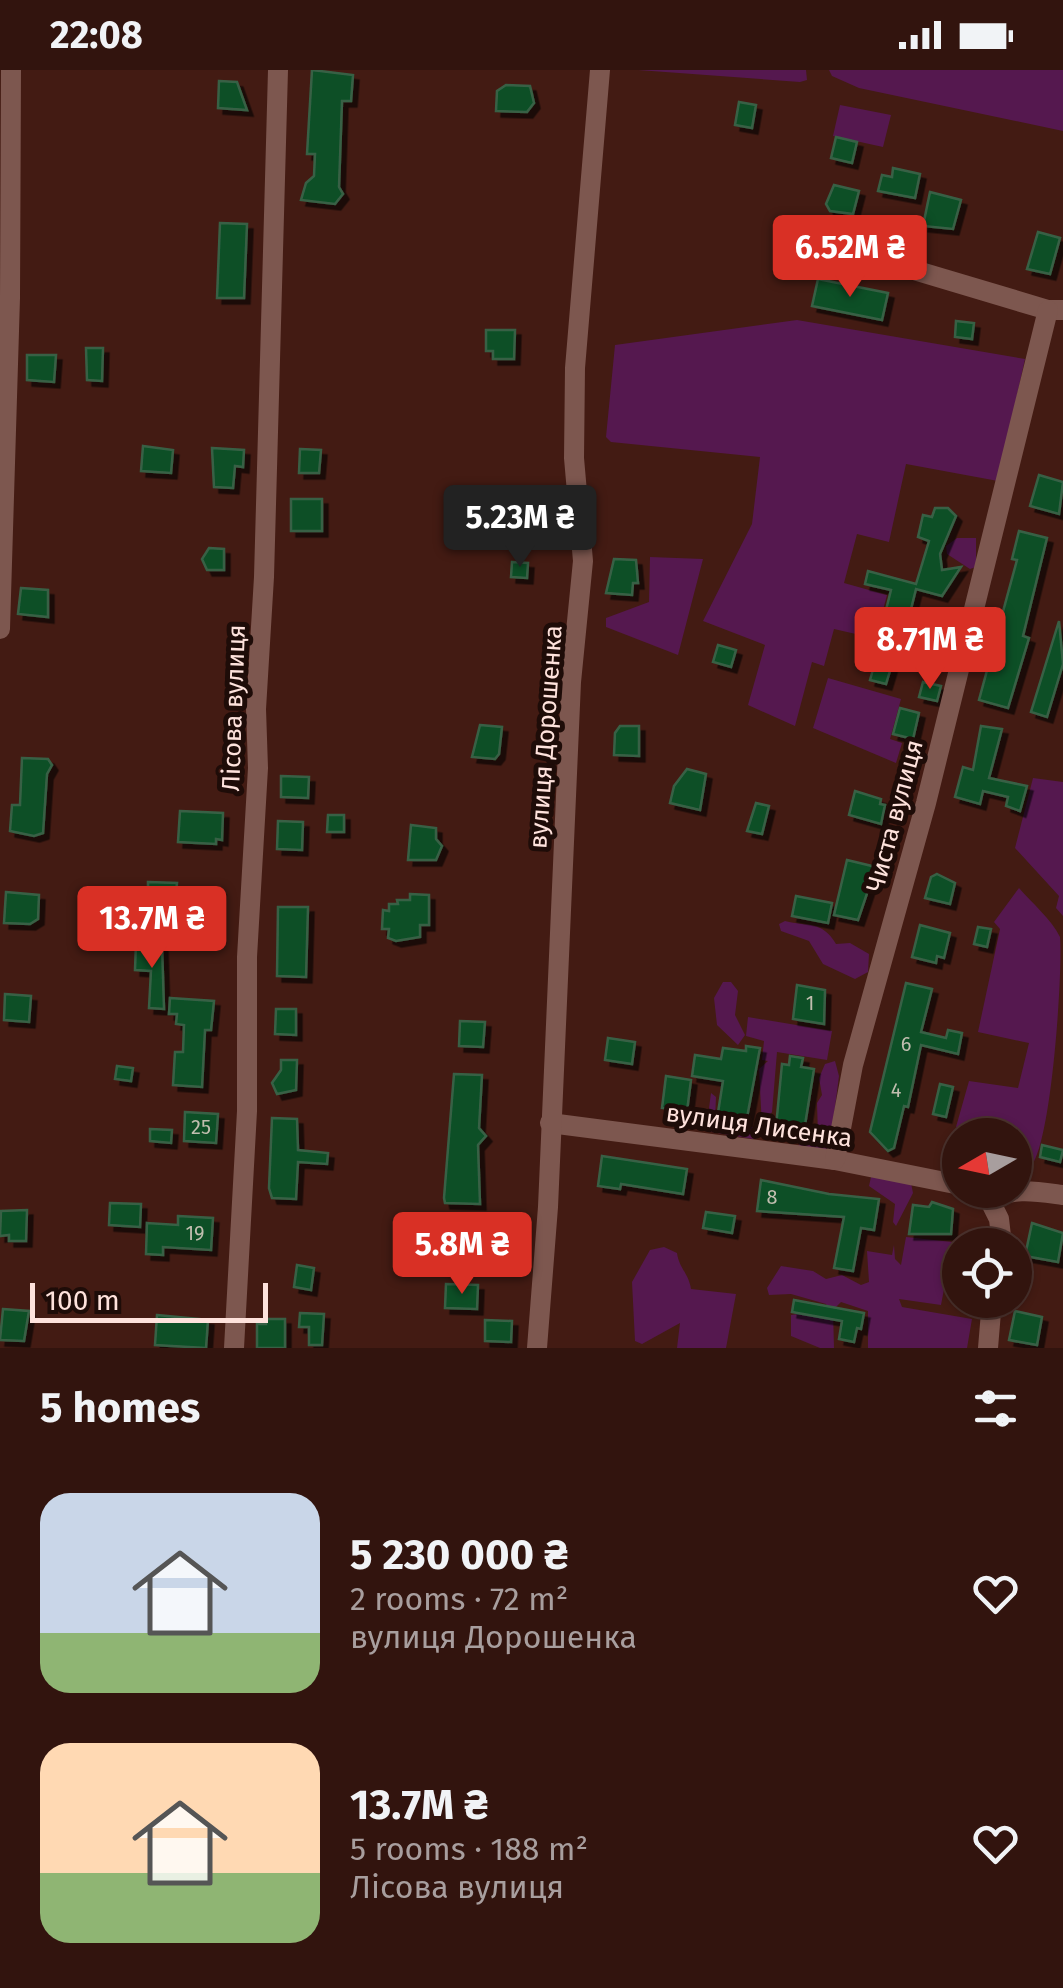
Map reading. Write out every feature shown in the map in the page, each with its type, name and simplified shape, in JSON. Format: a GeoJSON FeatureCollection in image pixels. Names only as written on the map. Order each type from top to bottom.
{"type":"FeatureCollection","features":[{"type":"Feature","properties":{"kind":"street"},"geometry":{"type":"LineString","coordinates":[[0,629],[10,298],[11,70]]}},
{"type":"Feature","properties":{"kind":"street","name":"Лісова вулиця"},"geometry":{"type":"LineString","coordinates":[[234,1348],[247,1111],[247,956],[258,768],[256,708],[264,577],[278,70]]}},
{"type":"Feature","properties":{"kind":"street","name":"вулиця Дорошенка"},"geometry":{"type":"LineString","coordinates":[[537,1348],[571,682],[583,560],[574,458],[574,368],[600,70]]}},
{"type":"Feature","properties":{"kind":"street"},"geometry":{"type":"LineString","coordinates":[[806,230],[815,248],[835,258],[887,262],[1055,310]]}},
{"type":"Feature","properties":{"kind":"street","name":"Чиста вулиця"},"geometry":{"type":"LineString","coordinates":[[835,1160],[852,1065],[926,803],[1055,310]]}},
{"type":"Feature","properties":{"kind":"street","name":"вулиця Лисенка"},"geometry":{"type":"LineString","coordinates":[[550,1123],[835,1160],[942,1181]]}},
{"type":"Feature","properties":{"kind":"street"},"geometry":{"type":"LineString","coordinates":[[1032,1192],[1063,1194]]}},
{"type":"Feature","properties":{"kind":"street"},"geometry":{"type":"LineString","coordinates":[[988,1348],[990,1318]]}},
{"type":"Feature","properties":{"kind":"shaded area"},"geometry":{"type":"Polygon","coordinates":[[[638,70],[806,70],[807,80],[800,82],[638,70]]]}},
{"type":"Feature","properties":{"kind":"shaded area"},"geometry":{"type":"Polygon","coordinates":[[[829,70],[1063,70],[1063,131],[859,88],[832,76],[829,70]]]}},
{"type":"Feature","properties":{"kind":"shaded area"},"geometry":{"type":"Polygon","coordinates":[[[840,105],[891,115],[883,147],[833,136],[840,105]]]}},
{"type":"Feature","properties":{"kind":"shaded area"},"geometry":{"type":"Polygon","coordinates":[[[797,320],[1025,359],[998,481],[906,464],[889,542],[857,534],[844,583],[887,595],[880,621],[886,623],[882,640],[834,629],[824,666],[812,662],[795,726],[748,705],[765,645],[703,621],[752,524],[760,457],[611,442],[606,437],[615,345],[797,320]]]}},
{"type":"Feature","properties":{"kind":"shaded area"},"geometry":{"type":"Polygon","coordinates":[[[957,538],[976,538],[976,567],[970,569],[947,554],[946,546],[957,538]]]}},
{"type":"Feature","properties":{"kind":"shaded area"},"geometry":{"type":"Polygon","coordinates":[[[650,557],[703,559],[678,655],[606,627],[606,618],[649,602],[650,557]]]}},
{"type":"Feature","properties":{"kind":"shaded area"},"geometry":{"type":"Polygon","coordinates":[[[828,678],[901,699],[890,739],[902,743],[896,763],[813,728],[828,678]]]}},
{"type":"Feature","properties":{"kind":"shaded area"},"geometry":{"type":"Polygon","coordinates":[[[1033,778],[1063,782],[1063,916],[1056,908],[1059,896],[1015,848],[1033,778]]]}},
{"type":"Feature","properties":{"kind":"shaded area"},"geometry":{"type":"Polygon","coordinates":[[[1019,888],[1060,937],[1058,1017],[1050,1091],[1045,1125],[1032,1164],[1032,1118],[959,1118],[969,1081],[1018,1088],[1029,1043],[978,1032],[1000,929],[994,922],[1019,888]]]}},
{"type":"Feature","properties":{"kind":"shaded area"},"geometry":{"type":"Polygon","coordinates":[[[785,921],[820,928],[836,944],[850,943],[869,954],[868,972],[855,979],[823,964],[809,941],[781,931],[779,924],[785,921]]]}},
{"type":"Feature","properties":{"kind":"shaded area"},"geometry":{"type":"Polygon","coordinates":[[[723,982],[731,982],[738,991],[735,1015],[745,1035],[738,1045],[717,1025],[714,998],[723,982]]]}},
{"type":"Feature","properties":{"kind":"shaded area"},"geometry":{"type":"Polygon","coordinates":[[[748,1017],[832,1031],[827,1060],[777,1052],[772,1112],[762,1127],[759,1069],[768,1061],[762,1060],[764,1041],[746,1036],[748,1017]]]}},
{"type":"Feature","properties":{"kind":"shaded area"},"geometry":{"type":"Polygon","coordinates":[[[835,1061],[839,1076],[830,1146],[821,1153],[797,1147],[808,1134],[818,1135],[817,1103],[822,1095],[819,1078],[825,1064],[835,1061]]]}},
{"type":"Feature","properties":{"kind":"shaded area"},"geometry":{"type":"Polygon","coordinates":[[[711,1093],[716,1097],[715,1120],[760,1129],[759,1135],[753,1139],[706,1131],[711,1093]]]}},
{"type":"Feature","properties":{"kind":"shaded area"},"geometry":{"type":"Polygon","coordinates":[[[871,1177],[911,1183],[913,1193],[896,1226],[895,1204],[869,1186],[871,1177]]]}},
{"type":"Feature","properties":{"kind":"shaded area"},"geometry":{"type":"Polygon","coordinates":[[[906,1237],[942,1241],[941,1305],[899,1299],[902,1307],[942,1314],[942,1318],[972,1319],[967,1348],[868,1348],[868,1311],[841,1302],[833,1310],[834,1348],[820,1348],[791,1336],[791,1315],[829,1310],[826,1304],[791,1294],[769,1295],[767,1288],[781,1266],[813,1271],[826,1279],[842,1275],[861,1285],[869,1282],[867,1251],[892,1255],[894,1245],[895,1259],[901,1265],[906,1237]]]}},
{"type":"Feature","properties":{"kind":"shaded area"},"geometry":{"type":"Polygon","coordinates":[[[664,1247],[677,1253],[691,1289],[736,1294],[726,1348],[677,1348],[680,1323],[642,1344],[635,1341],[632,1282],[650,1250],[664,1247]]]}},
{"type":"Feature","properties":{"kind":"building"},"geometry":{"type":"Polygon","coordinates":[[[312,70],[353,75],[351,101],[342,101],[339,187],[343,194],[335,204],[301,200],[306,183],[314,176],[315,154],[307,154],[312,70]]]}},
{"type":"Feature","properties":{"kind":"building"},"geometry":{"type":"Polygon","coordinates":[[[219,81],[237,82],[247,110],[218,108],[219,81]]]}},
{"type":"Feature","properties":{"kind":"building"},"geometry":{"type":"Polygon","coordinates":[[[506,85],[530,86],[534,103],[527,112],[496,111],[497,91],[506,85]]]}},
{"type":"Feature","properties":{"kind":"building"},"geometry":{"type":"Polygon","coordinates":[[[739,102],[756,105],[752,128],[735,125],[739,102]]]}},
{"type":"Feature","properties":{"kind":"building"},"geometry":{"type":"Polygon","coordinates":[[[836,137],[857,142],[852,163],[831,158],[836,137]]]}},
{"type":"Feature","properties":{"kind":"building"},"geometry":{"type":"Polygon","coordinates":[[[893,168],[920,174],[915,198],[878,191],[882,175],[892,177],[893,168]]]}},
{"type":"Feature","properties":{"kind":"building"},"geometry":{"type":"Polygon","coordinates":[[[834,185],[859,191],[853,214],[830,211],[826,204],[834,185]]]}},
{"type":"Feature","properties":{"kind":"building"},"geometry":{"type":"Polygon","coordinates":[[[930,192],[961,200],[953,229],[923,226],[930,192]]]}},
{"type":"Feature","properties":{"kind":"building"},"geometry":{"type":"Polygon","coordinates":[[[220,223],[247,224],[244,298],[217,298],[220,223]]]}},
{"type":"Feature","properties":{"kind":"building"},"geometry":{"type":"Polygon","coordinates":[[[1038,232],[1060,238],[1050,274],[1027,269],[1038,232]]]}},
{"type":"Feature","properties":{"kind":"building"},"geometry":{"type":"Polygon","coordinates":[[[818,279],[888,293],[882,320],[812,306],[818,279]]]}},
{"type":"Feature","properties":{"kind":"building"},"geometry":{"type":"Polygon","coordinates":[[[956,321],[974,323],[972,339],[955,337],[956,321]]]}},
{"type":"Feature","properties":{"kind":"building"},"geometry":{"type":"Polygon","coordinates":[[[486,330],[515,330],[514,359],[493,359],[493,351],[486,351],[486,330]]]}},
{"type":"Feature","properties":{"kind":"building"},"geometry":{"type":"Polygon","coordinates":[[[86,348],[103,348],[102,381],[87,380],[86,348]]]}},
{"type":"Feature","properties":{"kind":"building"},"geometry":{"type":"Polygon","coordinates":[[[27,355],[56,355],[54,382],[27,380],[27,355]]]}},
{"type":"Feature","properties":{"kind":"building"},"geometry":{"type":"Polygon","coordinates":[[[143,446],[173,450],[171,473],[141,471],[143,446]]]}},
{"type":"Feature","properties":{"kind":"building"},"geometry":{"type":"Polygon","coordinates":[[[212,448],[244,450],[243,467],[235,466],[233,488],[214,487],[212,448]]]}},
{"type":"Feature","properties":{"kind":"building"},"geometry":{"type":"Polygon","coordinates":[[[300,449],[321,450],[319,473],[299,473],[300,449]]]}},
{"type":"Feature","properties":{"kind":"building"},"geometry":{"type":"Polygon","coordinates":[[[1039,475],[1063,482],[1059,514],[1030,506],[1039,475]]]}},
{"type":"Feature","properties":{"kind":"building"},"geometry":{"type":"Polygon","coordinates":[[[291,499],[322,499],[322,531],[291,531],[291,499]]]}},
{"type":"Feature","properties":{"kind":"building"},"geometry":{"type":"Polygon","coordinates":[[[935,508],[948,508],[956,516],[940,554],[942,570],[961,567],[942,596],[916,589],[910,613],[945,621],[939,650],[911,644],[916,626],[884,618],[891,590],[865,584],[868,571],[916,584],[929,541],[918,537],[923,515],[932,517],[935,508]]]}},
{"type":"Feature","properties":{"kind":"building"},"geometry":{"type":"Polygon","coordinates":[[[1019,531],[1047,538],[1023,636],[1029,638],[1008,708],[979,700],[1017,560],[1012,559],[1019,531]]]}},
{"type":"Feature","properties":{"kind":"building"},"geometry":{"type":"Polygon","coordinates":[[[209,548],[224,549],[224,570],[207,570],[202,559],[209,548]]]}},
{"type":"Feature","properties":{"kind":"building"},"geometry":{"type":"Polygon","coordinates":[[[614,559],[636,560],[638,583],[633,583],[632,595],[606,593],[614,559]]]}},
{"type":"Feature","properties":{"kind":"building"},"geometry":{"type":"Polygon","coordinates":[[[512,562],[528,563],[527,578],[511,577],[512,562]]]}},
{"type":"Feature","properties":{"kind":"building"},"geometry":{"type":"Polygon","coordinates":[[[21,588],[48,590],[48,617],[18,614],[21,588]]]}},
{"type":"Feature","properties":{"kind":"building"},"geometry":{"type":"Polygon","coordinates":[[[1059,621],[1063,664],[1047,717],[1031,712],[1059,621]]]}},
{"type":"Feature","properties":{"kind":"building"},"geometry":{"type":"Polygon","coordinates":[[[718,645],[736,650],[731,667],[713,662],[718,645]]]}},
{"type":"Feature","properties":{"kind":"building"},"geometry":{"type":"Polygon","coordinates":[[[879,649],[895,654],[886,684],[870,680],[879,649]]]}},
{"type":"Feature","properties":{"kind":"building"},"geometry":{"type":"Polygon","coordinates":[[[923,682],[941,686],[937,701],[919,697],[923,682]]]}},
{"type":"Feature","properties":{"kind":"building"},"geometry":{"type":"Polygon","coordinates":[[[900,708],[919,713],[913,739],[893,734],[900,708]]]}},
{"type":"Feature","properties":{"kind":"building"},"geometry":{"type":"Polygon","coordinates":[[[480,725],[502,727],[495,759],[472,757],[480,725]]]}},
{"type":"Feature","properties":{"kind":"building"},"geometry":{"type":"Polygon","coordinates":[[[620,726],[639,726],[639,756],[614,755],[615,733],[620,726]]]}},
{"type":"Feature","properties":{"kind":"building"},"geometry":{"type":"Polygon","coordinates":[[[981,726],[1002,729],[989,778],[1027,786],[1020,811],[1006,806],[1008,797],[983,791],[980,804],[955,797],[963,767],[973,770],[981,726]]]}},
{"type":"Feature","properties":{"kind":"building"},"geometry":{"type":"Polygon","coordinates":[[[22,758],[48,759],[52,765],[47,774],[43,833],[34,836],[10,831],[12,805],[20,805],[22,758]]]}},
{"type":"Feature","properties":{"kind":"building"},"geometry":{"type":"Polygon","coordinates":[[[687,769],[706,774],[700,810],[670,803],[674,786],[687,769]]]}},
{"type":"Feature","properties":{"kind":"building"},"geometry":{"type":"Polygon","coordinates":[[[281,776],[309,777],[308,798],[281,797],[281,776]]]}},
{"type":"Feature","properties":{"kind":"building"},"geometry":{"type":"Polygon","coordinates":[[[855,791],[881,799],[880,804],[885,805],[881,824],[849,815],[855,791]]]}},
{"type":"Feature","properties":{"kind":"building"},"geometry":{"type":"Polygon","coordinates":[[[756,803],[769,806],[762,834],[747,831],[756,803]]]}},
{"type":"Feature","properties":{"kind":"building"},"geometry":{"type":"Polygon","coordinates":[[[180,811],[223,813],[222,840],[216,839],[216,844],[178,842],[180,811]]]}},
{"type":"Feature","properties":{"kind":"building"},"geometry":{"type":"Polygon","coordinates":[[[328,815],[344,815],[344,832],[327,832],[328,815]]]}},
{"type":"Feature","properties":{"kind":"building"},"geometry":{"type":"Polygon","coordinates":[[[278,821],[303,822],[302,850],[277,849],[278,821]]]}},
{"type":"Feature","properties":{"kind":"building"},"geometry":{"type":"Polygon","coordinates":[[[411,825],[436,828],[436,839],[442,846],[436,860],[408,860],[411,825]]]}},
{"type":"Feature","properties":{"kind":"building"},"geometry":{"type":"Polygon","coordinates":[[[847,860],[876,867],[858,920],[834,915],[847,860]]]}},
{"type":"Feature","properties":{"kind":"building"},"geometry":{"type":"Polygon","coordinates":[[[937,874],[955,883],[950,904],[925,898],[931,877],[937,874]]]}},
{"type":"Feature","properties":{"kind":"building"},"geometry":{"type":"Polygon","coordinates":[[[148,882],[177,883],[176,893],[197,897],[220,891],[212,922],[180,921],[185,910],[175,896],[155,902],[148,898],[148,882]]]}},
{"type":"Feature","properties":{"kind":"building"},"geometry":{"type":"Polygon","coordinates":[[[6,892],[39,895],[38,919],[30,924],[4,923],[6,892]]]}},
{"type":"Feature","properties":{"kind":"building"},"geometry":{"type":"Polygon","coordinates":[[[410,894],[429,895],[429,925],[420,925],[420,937],[396,941],[388,938],[389,929],[382,929],[383,910],[389,911],[389,904],[398,904],[397,900],[410,900],[410,894]]]}},
{"type":"Feature","properties":{"kind":"building"},"geometry":{"type":"Polygon","coordinates":[[[796,896],[832,903],[828,923],[792,916],[796,896]]]}},
{"type":"Feature","properties":{"kind":"building"},"geometry":{"type":"Polygon","coordinates":[[[278,907],[308,907],[306,977],[277,976],[278,907]]]}},
{"type":"Feature","properties":{"kind":"building"},"geometry":{"type":"Polygon","coordinates":[[[920,925],[950,933],[944,958],[937,956],[936,963],[912,957],[920,925]]]}},
{"type":"Feature","properties":{"kind":"building"},"geometry":{"type":"Polygon","coordinates":[[[978,927],[991,929],[987,947],[974,944],[978,927]]]}},
{"type":"Feature","properties":{"kind":"building"},"geometry":{"type":"Polygon","coordinates":[[[136,943],[162,946],[164,1009],[149,1008],[151,971],[135,970],[136,943]]]}},
{"type":"Feature","properties":{"kind":"building"},"geometry":{"type":"Polygon","coordinates":[[[906,983],[932,989],[921,1032],[946,1038],[948,1030],[962,1033],[958,1054],[921,1045],[908,1107],[904,1106],[894,1148],[888,1151],[870,1132],[906,983]]]}},
{"type":"Feature","properties":{"kind":"building"},"geometry":{"type":"Polygon","coordinates":[[[797,985],[825,990],[824,1024],[793,1019],[797,985]]]}},
{"type":"Feature","properties":{"kind":"building"},"geometry":{"type":"Polygon","coordinates":[[[5,994],[31,996],[29,1022],[4,1020],[5,994]]]}},
{"type":"Feature","properties":{"kind":"building"},"geometry":{"type":"Polygon","coordinates":[[[170,998],[214,1001],[211,1030],[205,1030],[202,1087],[173,1085],[175,1052],[183,1052],[184,1025],[176,1024],[177,1014],[169,1014],[170,998]]]}},
{"type":"Feature","properties":{"kind":"building"},"geometry":{"type":"Polygon","coordinates":[[[276,1009],[296,1009],[296,1035],[275,1034],[276,1009]]]}},
{"type":"Feature","properties":{"kind":"building"},"geometry":{"type":"Polygon","coordinates":[[[460,1021],[485,1022],[483,1047],[459,1046],[460,1021]]]}},
{"type":"Feature","properties":{"kind":"building"},"geometry":{"type":"Polygon","coordinates":[[[608,1038],[635,1042],[632,1064],[605,1060],[608,1038]]]}},
{"type":"Feature","properties":{"kind":"building"},"geometry":{"type":"Polygon","coordinates":[[[746,1046],[760,1048],[746,1123],[717,1119],[723,1081],[692,1076],[695,1055],[721,1059],[723,1048],[746,1051],[746,1046]]]}},
{"type":"Feature","properties":{"kind":"building"},"geometry":{"type":"Polygon","coordinates":[[[790,1056],[803,1058],[801,1067],[814,1069],[804,1131],[776,1127],[782,1064],[789,1065],[790,1056]]]}},
{"type":"Feature","properties":{"kind":"building"},"geometry":{"type":"Polygon","coordinates":[[[281,1060],[297,1060],[296,1090],[277,1094],[272,1083],[281,1070],[281,1060]]]}},
{"type":"Feature","properties":{"kind":"building"},"geometry":{"type":"Polygon","coordinates":[[[117,1066],[133,1068],[131,1081],[115,1079],[117,1066]]]}},
{"type":"Feature","properties":{"kind":"building"},"geometry":{"type":"Polygon","coordinates":[[[454,1074],[482,1075],[479,1128],[486,1136],[478,1145],[480,1204],[445,1203],[444,1198],[454,1074]]]}},
{"type":"Feature","properties":{"kind":"building"},"geometry":{"type":"Polygon","coordinates":[[[666,1076],[691,1080],[687,1111],[662,1108],[666,1076]]]}},
{"type":"Feature","properties":{"kind":"building"},"geometry":{"type":"Polygon","coordinates":[[[940,1084],[953,1087],[946,1117],[933,1114],[940,1084]]]}},
{"type":"Feature","properties":{"kind":"building"},"geometry":{"type":"Polygon","coordinates":[[[185,1112],[218,1114],[216,1143],[184,1141],[185,1112]]]}},
{"type":"Feature","properties":{"kind":"building"},"geometry":{"type":"Polygon","coordinates":[[[272,1118],[297,1119],[298,1150],[328,1153],[327,1164],[298,1162],[296,1199],[272,1198],[269,1188],[272,1118]]]}},
{"type":"Feature","properties":{"kind":"building"},"geometry":{"type":"Polygon","coordinates":[[[150,1129],[172,1130],[171,1143],[150,1141],[150,1129]]]}},
{"type":"Feature","properties":{"kind":"building"},"geometry":{"type":"Polygon","coordinates":[[[1042,1145],[1063,1150],[1060,1162],[1040,1157],[1042,1145]]]}},
{"type":"Feature","properties":{"kind":"building"},"geometry":{"type":"Polygon","coordinates":[[[602,1156],[687,1169],[683,1194],[621,1184],[620,1189],[598,1186],[602,1156]]]}},
{"type":"Feature","properties":{"kind":"building"},"geometry":{"type":"Polygon","coordinates":[[[761,1180],[829,1194],[879,1199],[874,1230],[861,1228],[853,1271],[834,1268],[844,1217],[757,1211],[761,1180]]]}},
{"type":"Feature","properties":{"kind":"building"},"geometry":{"type":"Polygon","coordinates":[[[932,1202],[953,1209],[951,1228],[942,1228],[942,1234],[909,1234],[913,1205],[929,1207],[932,1202]]]}},
{"type":"Feature","properties":{"kind":"building"},"geometry":{"type":"Polygon","coordinates":[[[110,1203],[141,1204],[140,1227],[109,1225],[110,1203]]]}},
{"type":"Feature","properties":{"kind":"building"},"geometry":{"type":"Polygon","coordinates":[[[27,1210],[26,1241],[9,1241],[9,1235],[0,1236],[1,1211],[27,1210]]]}},
{"type":"Feature","properties":{"kind":"building"},"geometry":{"type":"Polygon","coordinates":[[[706,1212],[735,1216],[732,1233],[703,1228],[706,1212]]]}},
{"type":"Feature","properties":{"kind":"building"},"geometry":{"type":"Polygon","coordinates":[[[178,1216],[213,1218],[211,1250],[163,1247],[163,1255],[146,1254],[147,1223],[178,1225],[178,1216]]]}},
{"type":"Feature","properties":{"kind":"building"},"geometry":{"type":"Polygon","coordinates":[[[1032,1223],[1063,1233],[1058,1262],[1032,1257],[1032,1223]]]}},
{"type":"Feature","properties":{"kind":"building"},"geometry":{"type":"Polygon","coordinates":[[[447,1231],[478,1232],[478,1256],[446,1255],[447,1231]]]}},
{"type":"Feature","properties":{"kind":"building"},"geometry":{"type":"Polygon","coordinates":[[[297,1265],[314,1268],[311,1290],[294,1287],[297,1265]]]}},
{"type":"Feature","properties":{"kind":"building"},"geometry":{"type":"Polygon","coordinates":[[[446,1284],[478,1285],[477,1309],[445,1308],[446,1284]]]}},
{"type":"Feature","properties":{"kind":"building"},"geometry":{"type":"Polygon","coordinates":[[[794,1300],[864,1313],[854,1342],[839,1339],[842,1321],[792,1312],[794,1300]]]}},
{"type":"Feature","properties":{"kind":"building"},"geometry":{"type":"Polygon","coordinates":[[[3,1309],[29,1311],[24,1341],[0,1340],[3,1309]]]}},
{"type":"Feature","properties":{"kind":"building"},"geometry":{"type":"Polygon","coordinates":[[[300,1313],[324,1314],[322,1345],[309,1345],[309,1327],[299,1327],[300,1313]]]}},
{"type":"Feature","properties":{"kind":"building"},"geometry":{"type":"Polygon","coordinates":[[[157,1315],[208,1320],[206,1348],[155,1345],[157,1315]]]}},
{"type":"Feature","properties":{"kind":"building"},"geometry":{"type":"Polygon","coordinates":[[[1042,1317],[1037,1345],[1009,1340],[1014,1318],[1042,1317]]]}},
{"type":"Feature","properties":{"kind":"building"},"geometry":{"type":"Polygon","coordinates":[[[266,1319],[285,1319],[285,1348],[257,1348],[257,1324],[266,1324],[266,1319]]]}},
{"type":"Feature","properties":{"kind":"building"},"geometry":{"type":"Polygon","coordinates":[[[485,1320],[512,1321],[511,1342],[485,1341],[485,1320]]]}}]}
